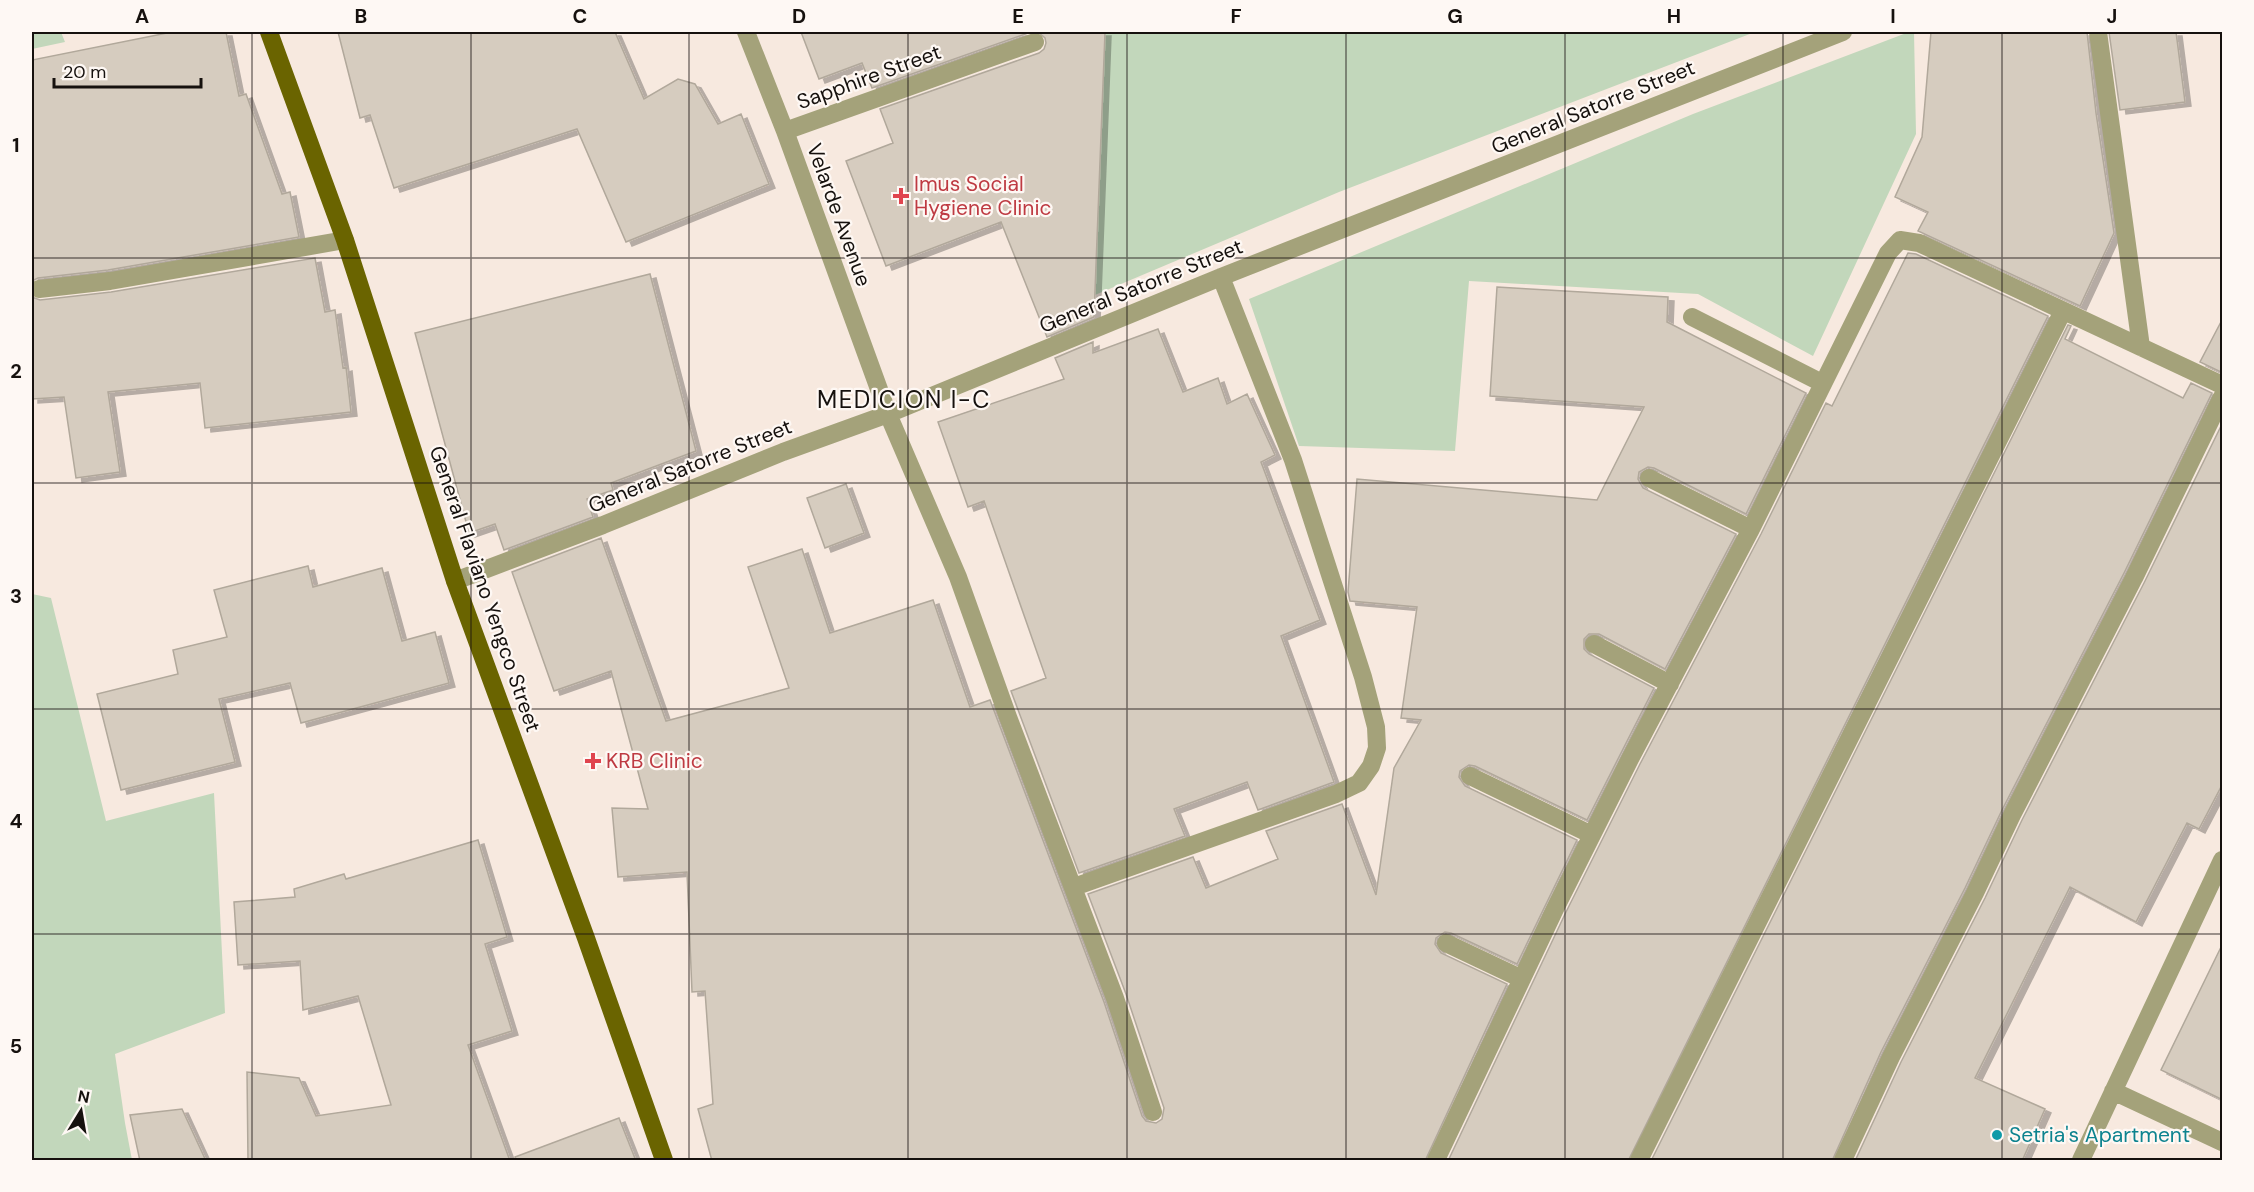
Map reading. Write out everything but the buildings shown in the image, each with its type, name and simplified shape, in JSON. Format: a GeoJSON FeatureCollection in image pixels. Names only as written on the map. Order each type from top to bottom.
{"type":"FeatureCollection","features":[{"type":"Feature","properties":{"kind":"main road","name":"General Flaviano Yengco Street"},"geometry":{"type":"LineString","coordinates":[[269,32],[345,240],[455,581],[586,938],[664,1161]]}},
{"type":"Feature","properties":{"kind":"street","name":"Velarde Avenue"},"geometry":{"type":"LineString","coordinates":[[746,32],[785,131],[888,414],[958,577],[1008,717],[1115,998],[1153,1112]]}},
{"type":"Feature","properties":{"kind":"street","name":"General Satorre Street"},"geometry":{"type":"LineString","coordinates":[[455,581],[603,525],[783,452],[888,414],[1221,277],[1843,32]]}},
{"type":"Feature","properties":{"kind":"street"},"geometry":{"type":"LineString","coordinates":[[2098,32],[2141,347]]}},
{"type":"Feature","properties":{"kind":"street","name":"Sapphire Street"},"geometry":{"type":"LineString","coordinates":[[785,131],[1035,42]]}},
{"type":"Feature","properties":{"kind":"street"},"geometry":{"type":"LineString","coordinates":[[39,290],[154,274],[345,240]]}},
{"type":"Feature","properties":{"kind":"street"},"geometry":{"type":"LineString","coordinates":[[1436,1161],[1592,835],[1751,529],[1888,254],[1900,240],[1919,243],[2223,385]]}},
{"type":"Feature","properties":{"kind":"street"},"geometry":{"type":"LineString","coordinates":[[1074,887],[1336,794],[1359,783],[1371,766],[1377,748],[1376,727],[1363,677],[1293,460],[1221,277]]}},
{"type":"Feature","properties":{"kind":"street"},"geometry":{"type":"LineString","coordinates":[[1639,1161],[2063,311]]}},
{"type":"Feature","properties":{"kind":"street"},"geometry":{"type":"LineString","coordinates":[[1692,317],[1822,383]]}},
{"type":"Feature","properties":{"kind":"street"},"geometry":{"type":"LineString","coordinates":[[1843,1161],[1891,1057],[1976,893],[2012,815],[2134,578],[2223,397]]}},
{"type":"Feature","properties":{"kind":"street"},"geometry":{"type":"LineString","coordinates":[[1649,478],[1751,529]]}},
{"type":"Feature","properties":{"kind":"street"},"geometry":{"type":"LineString","coordinates":[[1594,644],[1670,684]]}},
{"type":"Feature","properties":{"kind":"street"},"geometry":{"type":"LineString","coordinates":[[1470,776],[1592,835]]}},
{"type":"Feature","properties":{"kind":"street"},"geometry":{"type":"LineString","coordinates":[[2081,1161],[2220,868]]}},
{"type":"Feature","properties":{"kind":"street"},"geometry":{"type":"LineString","coordinates":[[1446,942],[1522,979]]}},
{"type":"Feature","properties":{"kind":"street"},"geometry":{"type":"LineString","coordinates":[[2113,1090],[2223,1142]]}},
{"type":"Feature","properties":{"kind":"green space"},"geometry":{"type":"Polygon","coordinates":[[[32,32],[61,32],[65,42],[32,49],[32,32]]]}},
{"type":"Feature","properties":{"kind":"green space"},"geometry":{"type":"Polygon","coordinates":[[[1104,32],[1755,32],[1339,192],[1095,295],[1104,32]]]}},
{"type":"Feature","properties":{"kind":"green space"},"geometry":{"type":"Polygon","coordinates":[[[1914,32],[1916,134],[1813,356],[1698,294],[1469,281],[1455,451],[1299,446],[1249,299],[1693,114],[1914,32]]]}},
{"type":"Feature","properties":{"kind":"green space"},"geometry":{"type":"Polygon","coordinates":[[[32,594],[51,598],[106,821],[214,793],[225,1013],[115,1054],[132,1160],[32,1160],[32,594]]]}},
{"type":"Feature","properties":{"kind":"place","name":"Imus Social Hygiene Clinic"},"geometry":{"type":"Point","coordinates":[901,196]}},
{"type":"Feature","properties":{"kind":"place","name":"KRB Clinic"},"geometry":{"type":"Point","coordinates":[593,761]}},
{"type":"Feature","properties":{"kind":"place","name":"Setria's Apartment"},"geometry":{"type":"Point","coordinates":[1997,1135]}},
{"type":"Feature","properties":{"kind":"district","name":"MEDICION I-C"},"geometry":{"type":"Point","coordinates":[904,399]}}]}
